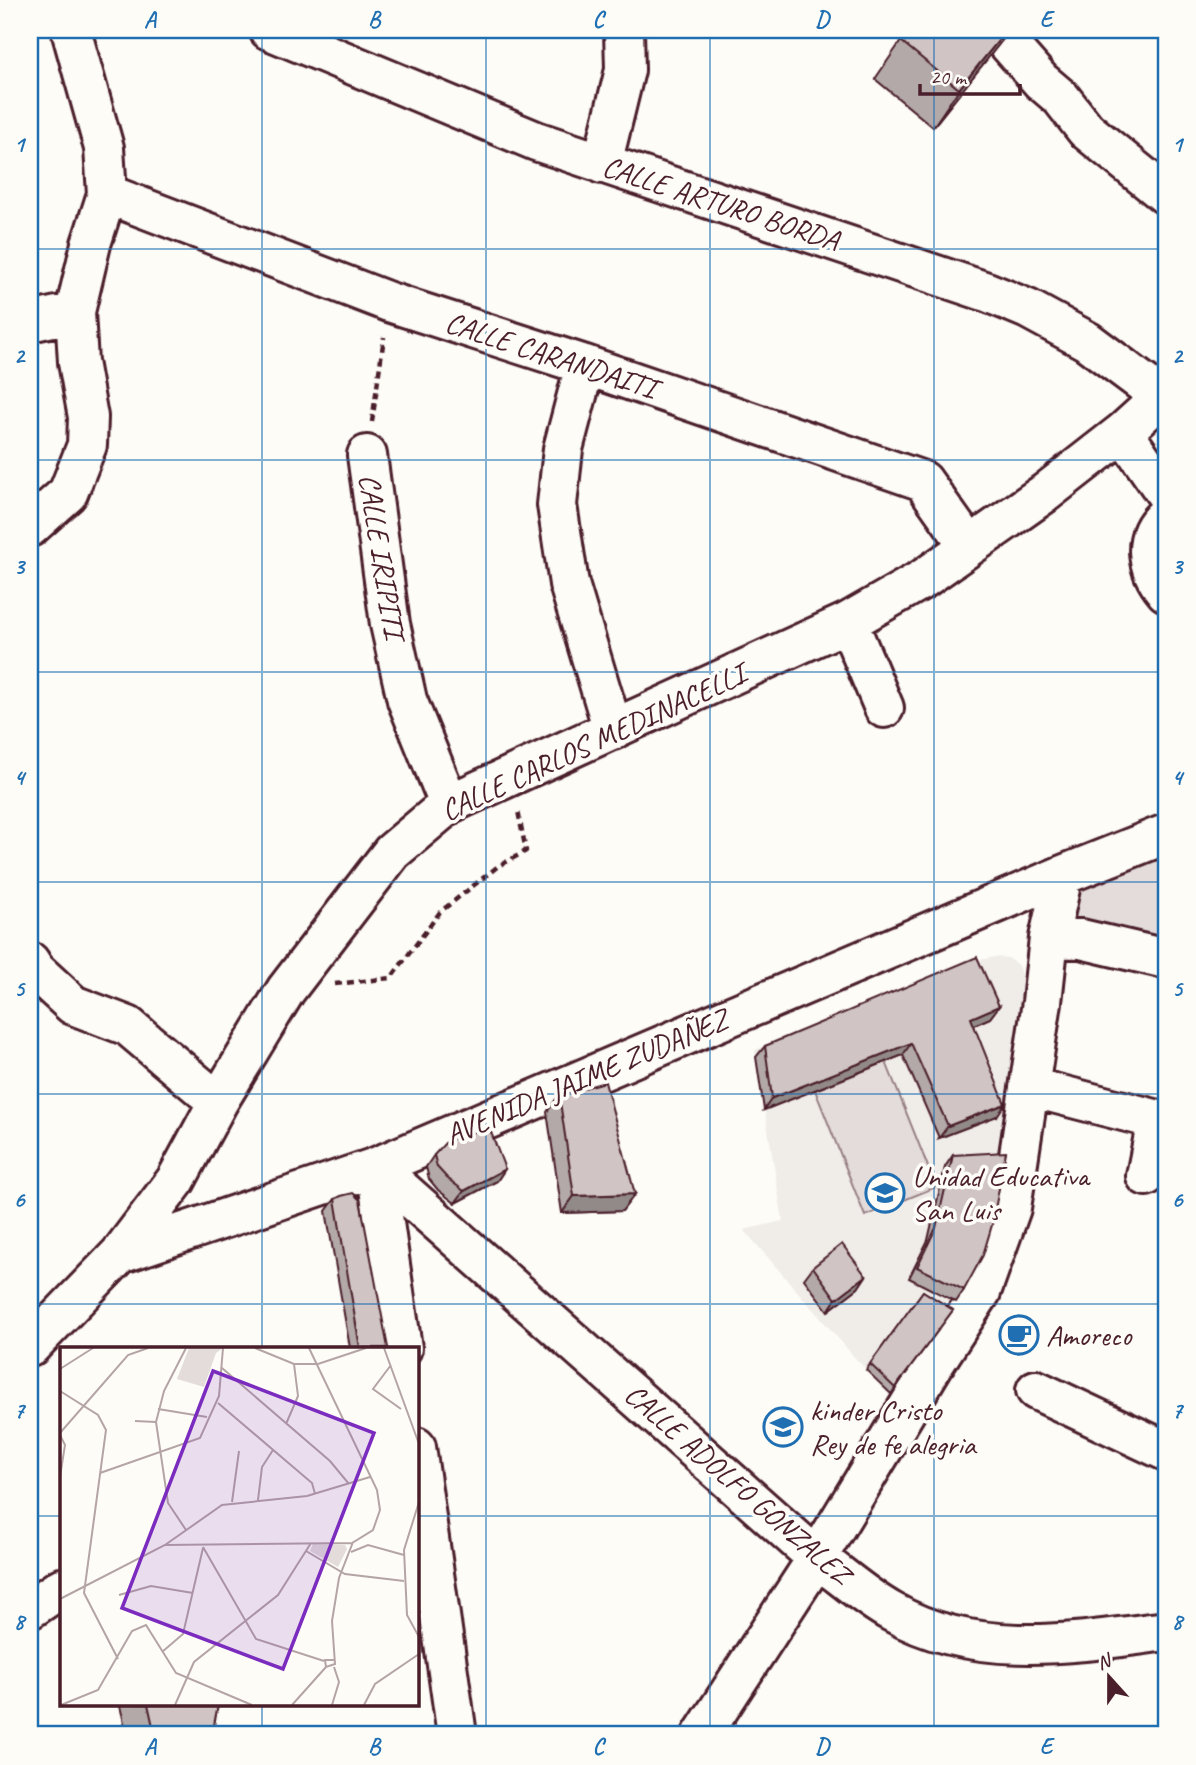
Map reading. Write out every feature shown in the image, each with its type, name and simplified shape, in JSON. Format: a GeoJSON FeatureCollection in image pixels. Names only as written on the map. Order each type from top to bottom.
{"type":"FeatureCollection","features":[{"type":"Feature","properties":{"kind":"street"},"geometry":{"type":"LineString","coordinates":[[30,527],[68,494],[87,445],[88,417],[78,362],[75,312],[91,244],[107,194],[104,148],[71,30]]}},
{"type":"Feature","properties":{"kind":"street","name":"CALLE ARTURO BORDA"},"geometry":{"type":"LineString","coordinates":[[268,30],[536,141],[974,287],[1028,309],[1087,341],[1164,395]]}},
{"type":"Feature","properties":{"kind":"street"},"geometry":{"type":"LineString","coordinates":[[602,164],[625,70],[624,30]]}},
{"type":"Feature","properties":{"kind":"street"},"geometry":{"type":"LineString","coordinates":[[996,30],[1041,81],[1061,98],[1086,130],[1166,195]]}},
{"type":"Feature","properties":{"kind":"street","name":"CALLE CARANDAITI"},"geometry":{"type":"LineString","coordinates":[[107,194],[389,302],[585,365],[923,481],[969,546]]}},
{"type":"Feature","properties":{"kind":"street"},"geometry":{"type":"LineString","coordinates":[[30,322],[75,312]]}},
{"type":"Feature","properties":{"kind":"street"},"geometry":{"type":"LineString","coordinates":[[585,365],[563,449],[557,505],[569,584],[613,730]]}},
{"type":"Feature","properties":{"kind":"street","name":"CALLE CARLOS MEDINACELLI"},"geometry":{"type":"LineString","coordinates":[[120,1254],[176,1180],[218,1102],[286,990],[392,852],[449,804],[848,622],[923,579],[1045,493],[1123,432],[1164,395]]}},
{"type":"Feature","properties":{"kind":"street"},"geometry":{"type":"LineString","coordinates":[[1123,432],[1166,494]]}},
{"type":"Feature","properties":{"kind":"street","name":"CALLE IRIPITI"},"geometry":{"type":"LineString","coordinates":[[367,455],[390,624],[407,700],[449,804]]}},
{"type":"Feature","properties":{"kind":"street"},"geometry":{"type":"LineString","coordinates":[[1166,515],[1153,532],[1148,548],[1149,565],[1166,592]]}},
{"type":"Feature","properties":{"kind":"street"},"geometry":{"type":"LineString","coordinates":[[848,622],[884,708]]}},
{"type":"Feature","properties":{"kind":"street","name":"AVENIDA JAIME ZUDAÑEZ"},"geometry":{"type":"LineString","coordinates":[[30,1347],[120,1254],[376,1167],[1063,875],[1166,834]]}},
{"type":"Feature","properties":{"kind":"street"},"geometry":{"type":"LineString","coordinates":[[702,1735],[817,1559],[933,1366],[981,1292],[1011,1208],[1049,938],[1063,875]]}},
{"type":"Feature","properties":{"kind":"street"},"geometry":{"type":"LineString","coordinates":[[1049,938],[1081,939],[1166,959]]}},
{"type":"Feature","properties":{"kind":"street"},"geometry":{"type":"LineString","coordinates":[[30,962],[35,970],[73,1005],[128,1026],[218,1102]]}},
{"type":"Feature","properties":{"kind":"street"},"geometry":{"type":"LineString","coordinates":[[1030,1087],[1161,1121],[1146,1176]]}},
{"type":"Feature","properties":{"kind":"street"},"geometry":{"type":"LineString","coordinates":[[376,1167],[402,1347]]}},
{"type":"Feature","properties":{"kind":"street","name":"CALLE ADOLFO GONZALEZ"},"geometry":{"type":"LineString","coordinates":[[376,1167],[817,1559],[892,1612],[944,1634],[1007,1644],[1073,1643],[1166,1631]]}},
{"type":"Feature","properties":{"kind":"street"},"geometry":{"type":"LineString","coordinates":[[1036,1390],[1166,1451]]}},
{"type":"Feature","properties":{"kind":"street"},"geometry":{"type":"LineString","coordinates":[[418,1468],[457,1735]]}},
{"type":"Feature","properties":{"kind":"street"},"geometry":{"type":"LineString","coordinates":[[30,1609],[60,1589]]}},
{"type":"Feature","properties":{"kind":"path","name":"CALLE IRIPITI"},"geometry":{"type":"LineString","coordinates":[[367,455],[389,302]]}},
{"type":"Feature","properties":{"kind":"path"},"geometry":{"type":"LineString","coordinates":[[286,990],[391,978],[440,912],[497,867],[526,851],[510,776]]}},
{"type":"Feature","properties":{"kind":"shaded area"},"geometry":{"type":"Polygon","coordinates":[[[1166,842],[1166,948],[1081,928],[1073,915],[1079,876],[1166,842]]]}},
{"type":"Feature","properties":{"kind":"shaded area","name":"Unidad Educativa San Luis"},"geometry":{"type":"Polygon","coordinates":[[[1008,958],[1017,964],[1023,977],[998,1164],[949,1316],[891,1394],[857,1360],[744,1230],[783,1221],[755,1050],[979,960],[1008,958]]]}},
{"type":"Feature","properties":{"kind":"shaded area"},"geometry":{"type":"Polygon","coordinates":[[[886,1062],[936,1187],[865,1216],[815,1090],[886,1062]]]}},
{"type":"Feature","properties":{"kind":"building"},"geometry":{"type":"Polygon","coordinates":[[[914,30],[1007,30],[959,89],[901,41],[914,30]]]}},
{"type":"Feature","properties":{"kind":"building"},"geometry":{"type":"Polygon","coordinates":[[[977,957],[999,1006],[971,1018],[1005,1104],[948,1126],[911,1043],[772,1098],[765,1046],[977,957]]]}},
{"type":"Feature","properties":{"kind":"building"},"geometry":{"type":"Polygon","coordinates":[[[605,1082],[635,1194],[574,1196],[559,1095],[605,1082]]]}},
{"type":"Feature","properties":{"kind":"building"},"geometry":{"type":"Polygon","coordinates":[[[489,1127],[505,1169],[464,1191],[437,1167],[434,1155],[454,1138],[489,1127]]]}},
{"type":"Feature","properties":{"kind":"building"},"geometry":{"type":"Polygon","coordinates":[[[1006,1152],[992,1225],[983,1255],[964,1290],[917,1267],[936,1228],[953,1155],[1006,1152]]]}},
{"type":"Feature","properties":{"kind":"building"},"geometry":{"type":"Polygon","coordinates":[[[353,1193],[360,1200],[388,1347],[360,1347],[335,1199],[353,1193]]]}},
{"type":"Feature","properties":{"kind":"building"},"geometry":{"type":"Polygon","coordinates":[[[842,1244],[866,1276],[836,1299],[813,1267],[842,1244]]]}},
{"type":"Feature","properties":{"kind":"building"},"geometry":{"type":"Polygon","coordinates":[[[923,1291],[953,1310],[895,1388],[870,1364],[923,1291]]]}},
{"type":"Feature","properties":{"kind":"building"},"geometry":{"type":"Polygon","coordinates":[[[148,1706],[218,1706],[212,1735],[155,1735],[148,1706]]]}},
{"type":"Feature","properties":{"kind":"place","name":"Unidad Educativa San Luis"},"geometry":{"type":"Point","coordinates":[885,1193]}},
{"type":"Feature","properties":{"kind":"place","name":"Amoreco"},"geometry":{"type":"Point","coordinates":[1019,1335]}},
{"type":"Feature","properties":{"kind":"place","name":"kinder Cristo Rey de fe alegria"},"geometry":{"type":"Point","coordinates":[783,1427]}}]}
